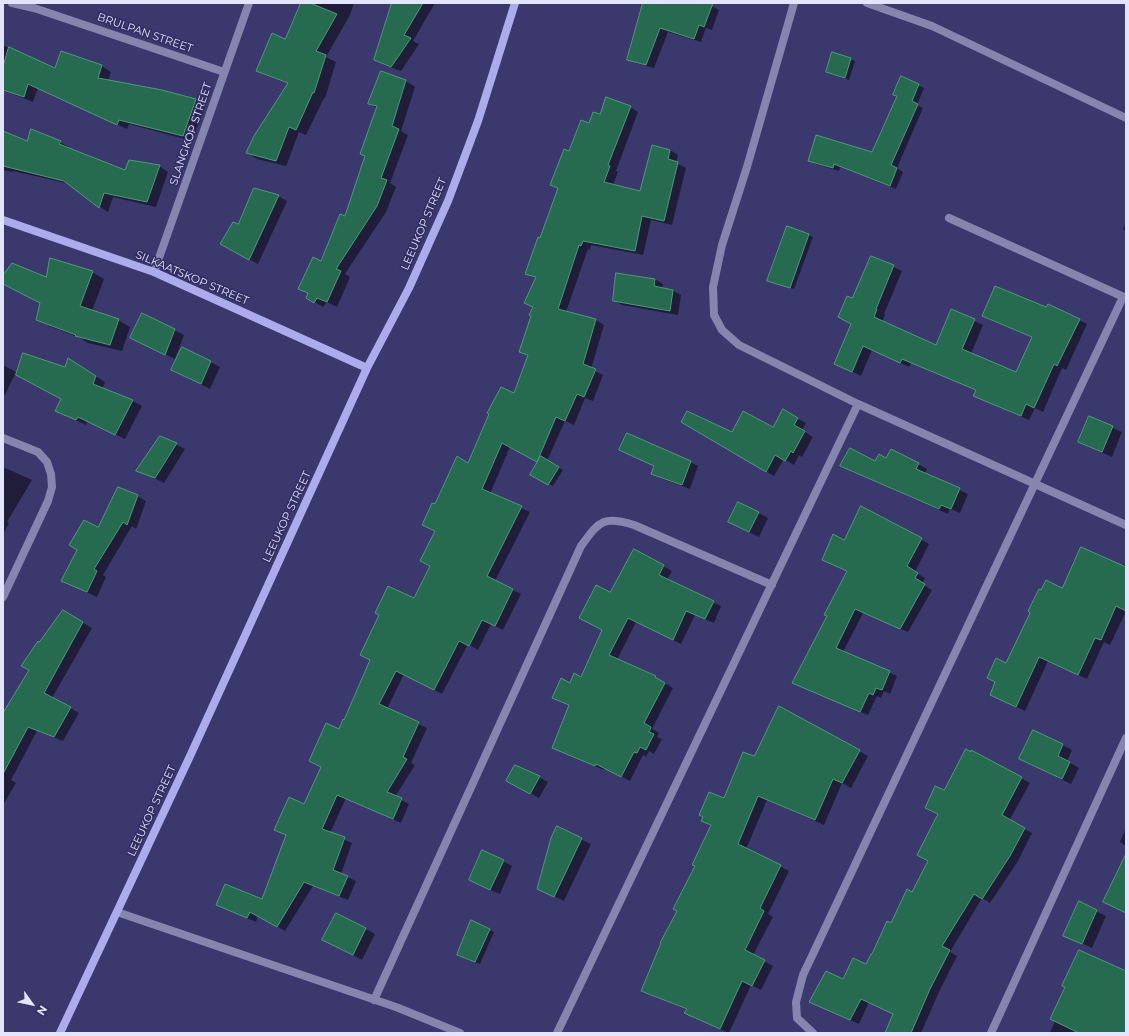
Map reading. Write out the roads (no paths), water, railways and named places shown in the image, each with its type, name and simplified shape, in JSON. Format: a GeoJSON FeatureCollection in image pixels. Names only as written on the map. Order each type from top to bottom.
{"type":"FeatureCollection","features":[{"type":"Feature","properties":{"kind":"street","name":"BRULPAN STREET"},"geometry":{"type":"LineString","coordinates":[[12,3],[35,5],[224,72]]}},
{"type":"Feature","properties":{"kind":"street","name":"SLANGKOP STREET"},"geometry":{"type":"LineString","coordinates":[[154,272],[249,3]]}},
{"type":"Feature","properties":{"kind":"street","name":"LEEUKOP STREET"},"geometry":{"type":"LineString","coordinates":[[60,1033],[367,368],[409,288],[448,200],[478,121],[515,3]]}},
{"type":"Feature","properties":{"kind":"street"},"geometry":{"type":"LineString","coordinates":[[794,3],[749,159],[722,245],[713,287],[714,315],[722,330],[739,345],[858,404],[1126,525]]}},
{"type":"Feature","properties":{"kind":"street"},"geometry":{"type":"LineString","coordinates":[[867,3],[932,26],[1126,118]]}},
{"type":"Feature","properties":{"kind":"street"},"geometry":{"type":"LineString","coordinates":[[813,1033],[797,1018],[796,1002],[803,975],[1124,298],[949,218]]}},
{"type":"Feature","properties":{"kind":"street","name":"SILKAATSKOP STREET"},"geometry":{"type":"LineString","coordinates":[[3,220],[154,272],[367,368]]}},
{"type":"Feature","properties":{"kind":"street"},"geometry":{"type":"LineString","coordinates":[[557,1033],[858,404]]}},
{"type":"Feature","properties":{"kind":"street"},"geometry":{"type":"LineString","coordinates":[[3,438],[38,452],[47,462],[51,474],[52,487],[48,501],[3,597]]}},
{"type":"Feature","properties":{"kind":"street"},"geometry":{"type":"LineString","coordinates":[[374,1000],[581,546],[597,526],[608,520],[619,520],[634,525],[772,585]]}},
{"type":"Feature","properties":{"kind":"street"},"geometry":{"type":"LineString","coordinates":[[991,1033],[1126,738]]}},
{"type":"Feature","properties":{"kind":"street"},"geometry":{"type":"LineString","coordinates":[[117,912],[396,1007],[460,1033]]}}]}
